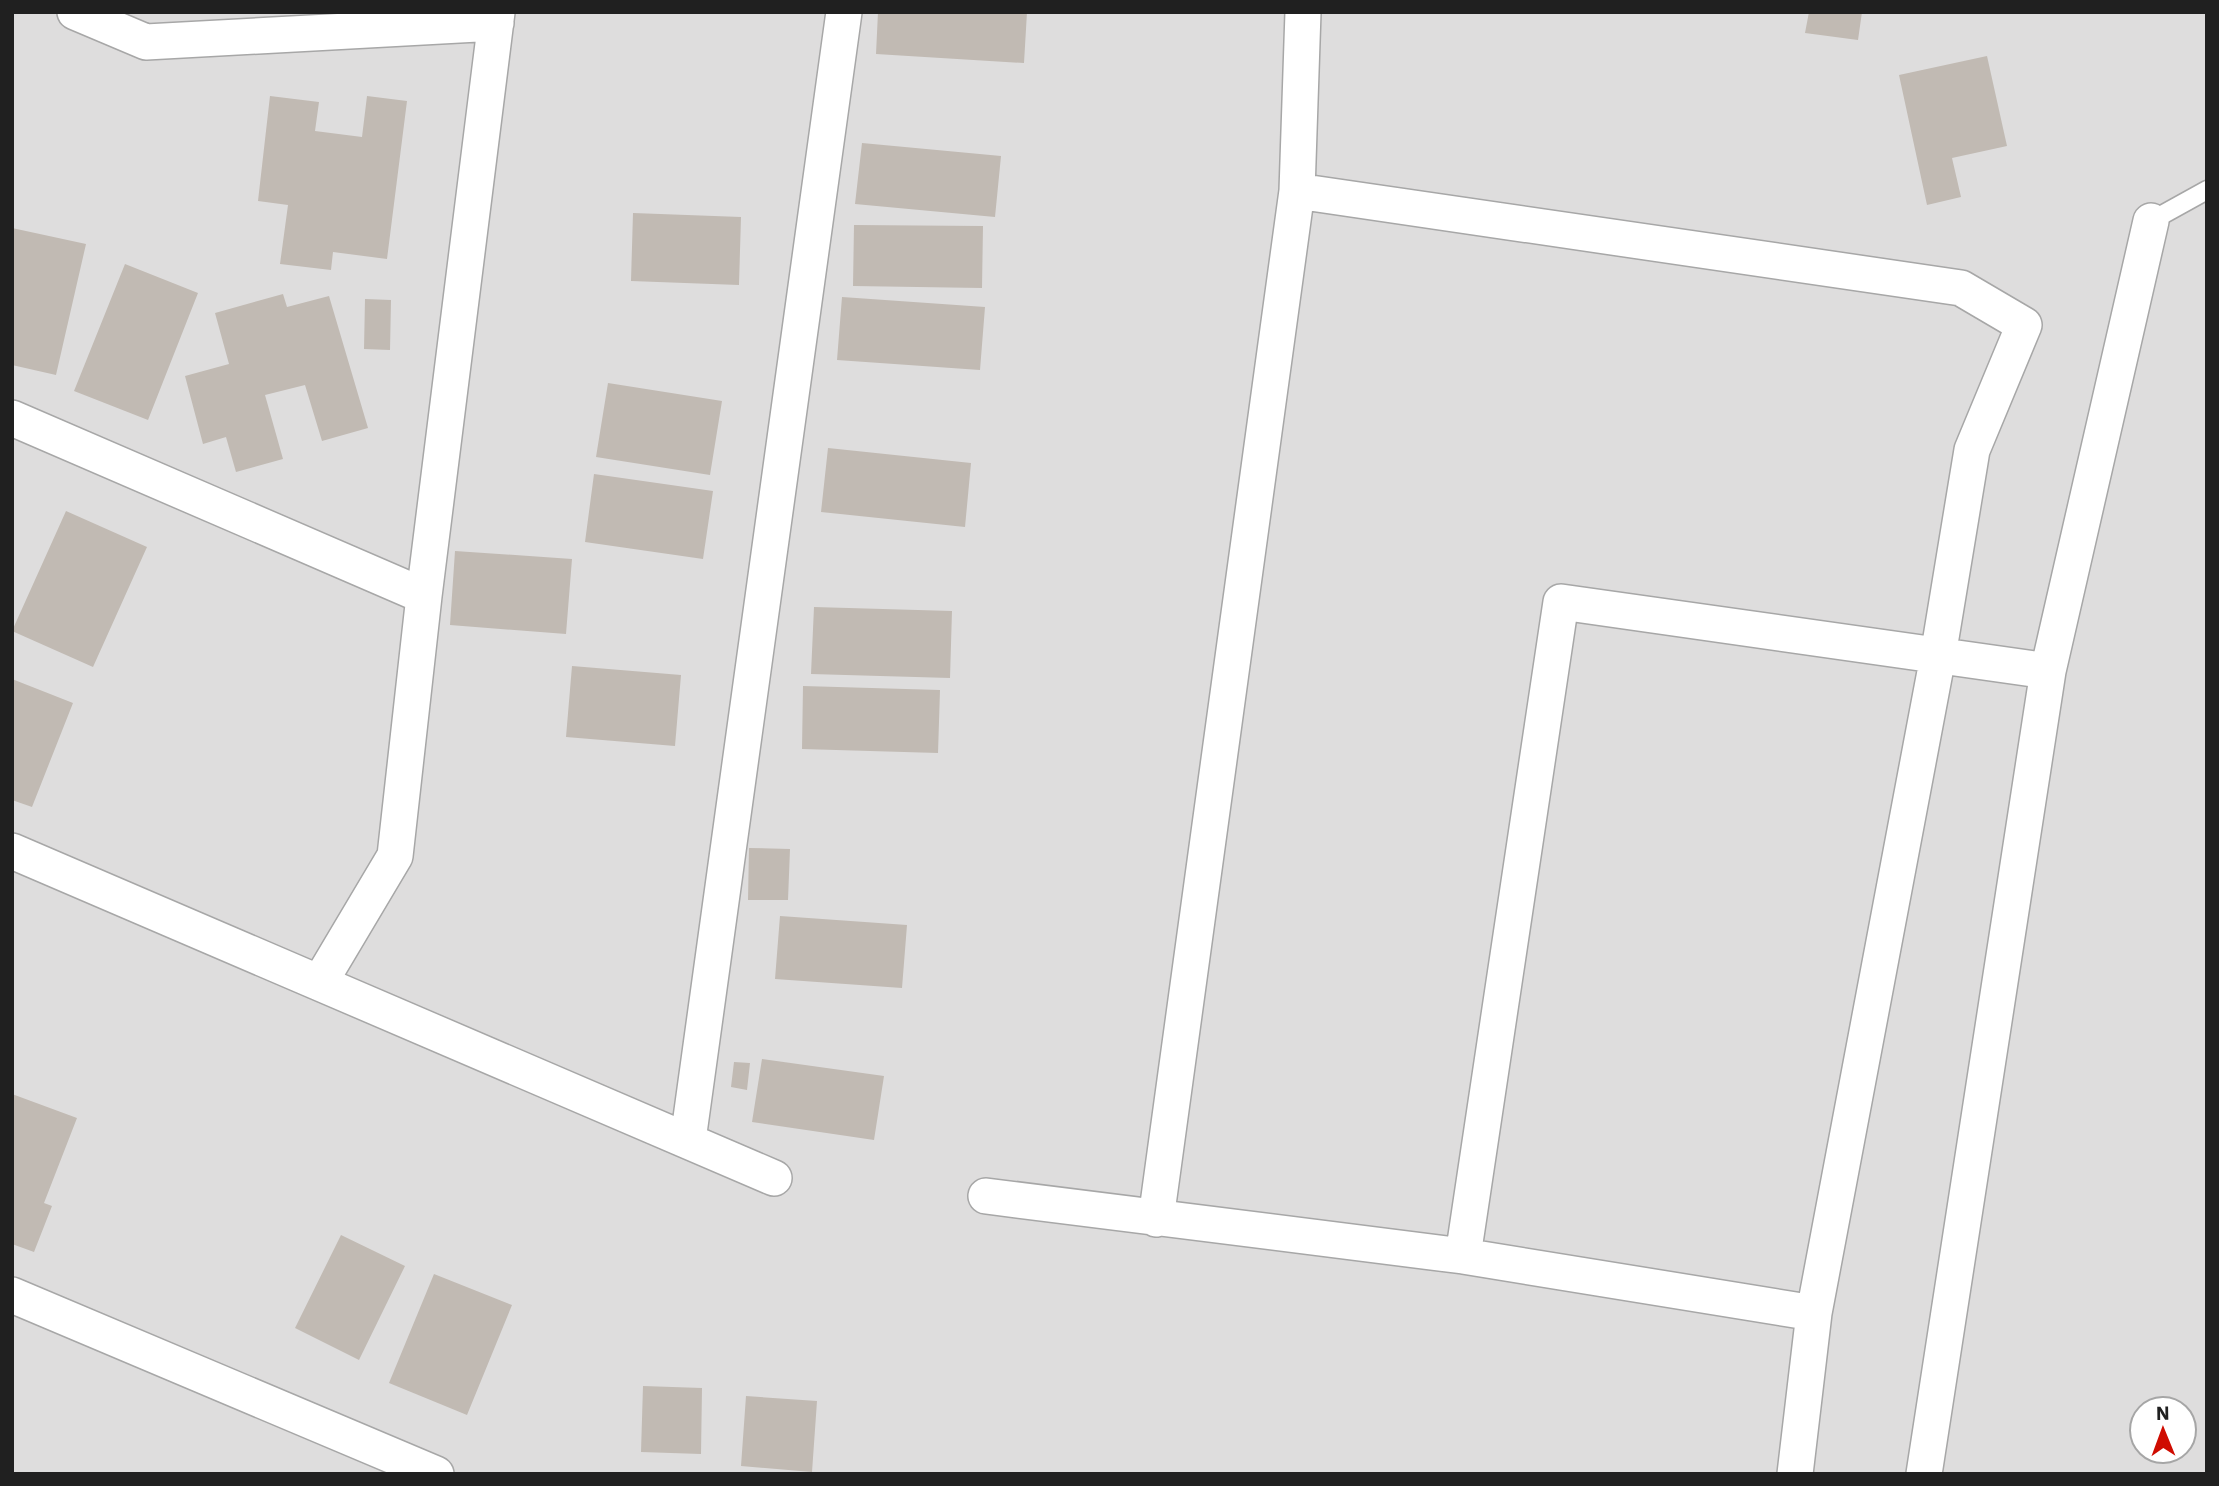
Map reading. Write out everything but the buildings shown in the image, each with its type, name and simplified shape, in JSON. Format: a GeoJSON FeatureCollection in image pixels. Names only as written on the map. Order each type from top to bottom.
{"type":"FeatureCollection","features":[{"type":"Feature","properties":{"kind":"street"},"geometry":{"type":"LineString","coordinates":[[75,12],[146,42],[496,18],[424,596],[395,856],[320,982]]}},
{"type":"Feature","properties":{"kind":"street"},"geometry":{"type":"LineString","coordinates":[[688,1140],[844,12]]}},
{"type":"Feature","properties":{"kind":"street"},"geometry":{"type":"LineString","coordinates":[[1156,1219],[1297,191],[1303,12]]}},
{"type":"Feature","properties":{"kind":"street"},"geometry":{"type":"LineString","coordinates":[[1297,191],[1961,288],[2024,325],[1972,450],[1938,656],[1814,1313],[1795,1474]]}},
{"type":"Feature","properties":{"kind":"street"},"geometry":{"type":"LineString","coordinates":[[1923,1474],[2048,671],[2151,221]]}},
{"type":"Feature","properties":{"kind":"street"},"geometry":{"type":"LineString","coordinates":[[12,418],[424,596]]}},
{"type":"Feature","properties":{"kind":"street"},"geometry":{"type":"LineString","coordinates":[[1463,1256],[1561,602],[2048,671]]}},
{"type":"Feature","properties":{"kind":"street"},"geometry":{"type":"LineString","coordinates":[[12,850],[774,1178]]}},
{"type":"Feature","properties":{"kind":"street"},"geometry":{"type":"LineString","coordinates":[[986,1195],[1156,1219],[1463,1256],[1814,1313]]}},
{"type":"Feature","properties":{"kind":"street"},"geometry":{"type":"LineString","coordinates":[[12,1295],[436,1474]]}},
{"type":"Feature","properties":{"kind":"lane"},"geometry":{"type":"LineString","coordinates":[[2151,221],[2207,190]]}},
{"type":"Feature","properties":{"kind":"shaded area"},"geometry":{"type":"Polygon","coordinates":[[[12,12],[2207,12],[2207,1474],[12,1474],[12,12]]]}}]}
